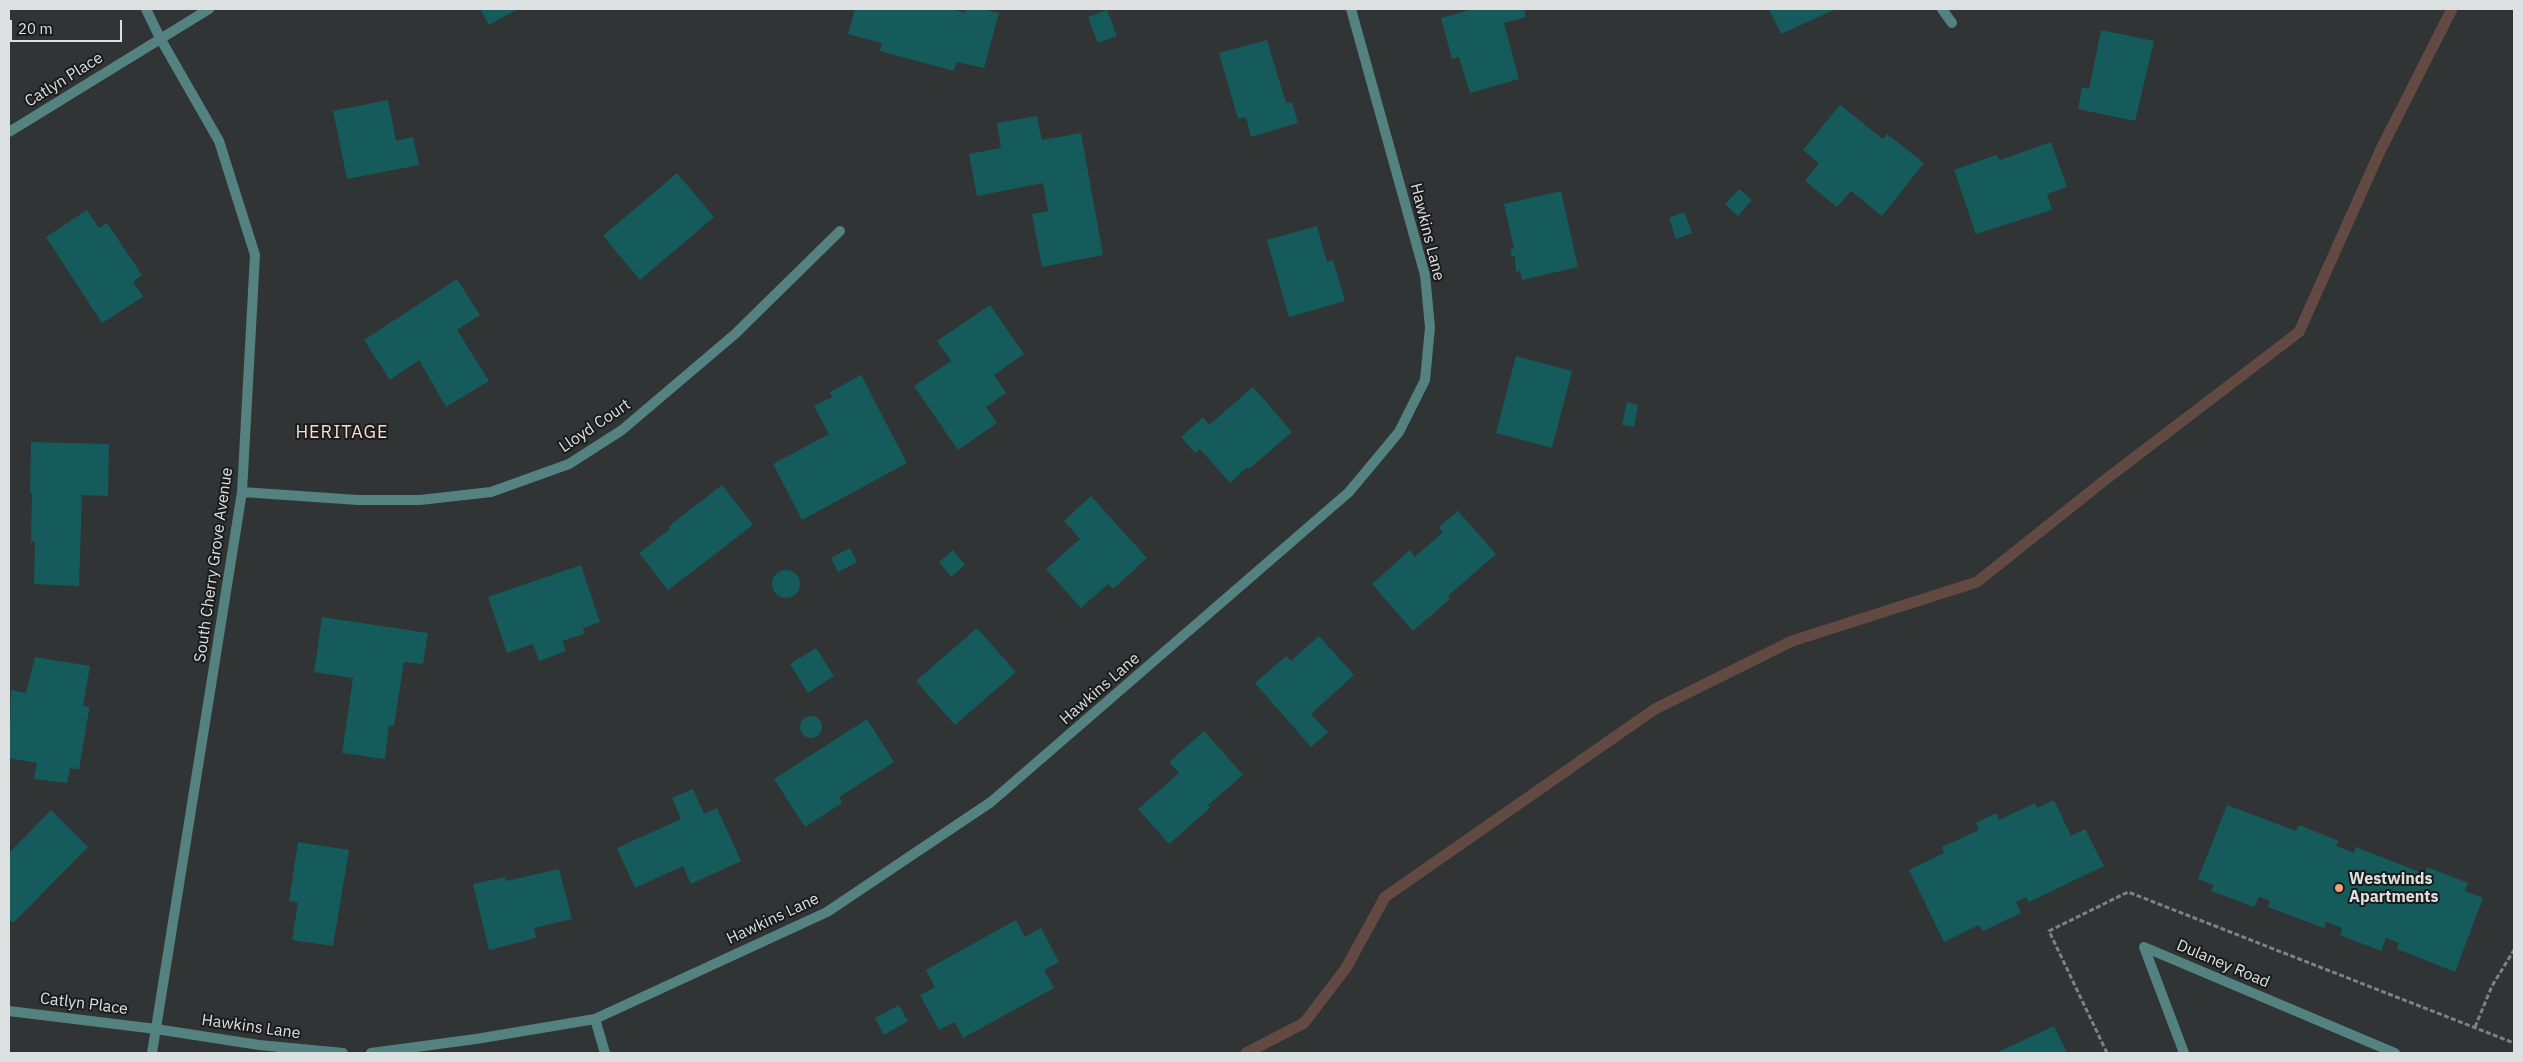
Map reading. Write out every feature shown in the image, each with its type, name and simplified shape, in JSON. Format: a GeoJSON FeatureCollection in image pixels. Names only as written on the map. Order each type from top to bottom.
{"type":"FeatureCollection","features":[{"type":"Feature","properties":{"kind":"street","name":"South Cherry Grove Avenue"},"geometry":{"type":"LineString","coordinates":[[146,9],[160,38],[219,141],[255,255],[242,492],[152,1053]]}},
{"type":"Feature","properties":{"kind":"street","name":"Catlyn Place"},"geometry":{"type":"LineString","coordinates":[[9,132],[209,9]]}},
{"type":"Feature","properties":{"kind":"street","name":"Hawkins Lane"},"geometry":{"type":"LineString","coordinates":[[371,1053],[476,1039],[595,1019],[827,912],[991,802],[1349,492],[1399,432],[1425,380],[1430,327],[1425,275],[1351,9]]}},
{"type":"Feature","properties":{"kind":"street"},"geometry":{"type":"LineString","coordinates":[[1942,9],[1952,23]]}},
{"type":"Feature","properties":{"kind":"street","name":"Lloyd Court"},"geometry":{"type":"LineString","coordinates":[[242,492],[358,500],[420,500],[491,492],[569,464],[622,430],[735,334],[840,232]]}},
{"type":"Feature","properties":{"kind":"street","name":"Dulaney Road"},"geometry":{"type":"LineString","coordinates":[[2184,1053],[2144,947],[2395,1053]]}},
{"type":"Feature","properties":{"kind":"street","name":"Catlyn Place"},"geometry":{"type":"LineString","coordinates":[[9,1011],[156,1029]]}},
{"type":"Feature","properties":{"kind":"street"},"geometry":{"type":"LineString","coordinates":[[595,1019],[605,1053]]}},
{"type":"Feature","properties":{"kind":"street","name":"Hawkins Lane"},"geometry":{"type":"LineString","coordinates":[[156,1029],[259,1045],[343,1053]]}},
{"type":"Feature","properties":{"kind":"path"},"geometry":{"type":"LineString","coordinates":[[2475,1028],[2492,986],[2514,950]]}},
{"type":"Feature","properties":{"kind":"building"},"geometry":{"type":"Polygon","coordinates":[[[480,9],[518,9],[489,25],[480,9]]]}},
{"type":"Feature","properties":{"kind":"building"},"geometry":{"type":"Polygon","coordinates":[[[855,9],[951,9],[965,13],[966,9],[982,9],[999,13],[984,68],[957,62],[954,71],[880,51],[882,43],[848,34],[855,9]]]}},
{"type":"Feature","properties":{"kind":"building"},"geometry":{"type":"Polygon","coordinates":[[[1473,9],[1524,9],[1526,17],[1504,23],[1519,79],[1470,93],[1459,57],[1452,59],[1441,18],[1473,9]]]}},
{"type":"Feature","properties":{"kind":"building"},"geometry":{"type":"Polygon","coordinates":[[[1769,9],[1834,9],[1834,10],[1781,34],[1769,9]]]}},
{"type":"Feature","properties":{"kind":"building"},"geometry":{"type":"Polygon","coordinates":[[[1107,10],[1117,36],[1098,43],[1088,17],[1107,10]]]}},
{"type":"Feature","properties":{"kind":"building"},"geometry":{"type":"Polygon","coordinates":[[[2101,30],[2154,41],[2135,121],[2078,109],[2082,87],[2089,89],[2101,30]]]}},
{"type":"Feature","properties":{"kind":"building"},"geometry":{"type":"Polygon","coordinates":[[[1267,40],[1286,103],[1292,102],[1298,123],[1251,137],[1246,117],[1238,119],[1219,53],[1267,40]]]}},
{"type":"Feature","properties":{"kind":"building"},"geometry":{"type":"Polygon","coordinates":[[[388,100],[396,141],[413,137],[419,165],[347,179],[333,111],[388,100]]]}},
{"type":"Feature","properties":{"kind":"building"},"geometry":{"type":"Polygon","coordinates":[[[1840,105],[1883,139],[1887,134],[1924,163],[1882,216],[1851,191],[1837,207],[1805,181],[1819,163],[1803,150],[1840,105]]]}},
{"type":"Feature","properties":{"kind":"building"},"geometry":{"type":"Polygon","coordinates":[[[1037,116],[1042,140],[1081,133],[1103,255],[1042,267],[1032,214],[1048,211],[1043,183],[977,196],[969,154],[1001,148],[997,123],[1037,116]]]}},
{"type":"Feature","properties":{"kind":"building"},"geometry":{"type":"Polygon","coordinates":[[[2051,142],[2067,187],[2047,194],[2052,210],[1976,234],[1954,170],[1996,155],[2000,160],[2051,142]]]}},
{"type":"Feature","properties":{"kind":"building"},"geometry":{"type":"Polygon","coordinates":[[[677,173],[714,217],[640,280],[603,236],[677,173]]]}},
{"type":"Feature","properties":{"kind":"building"},"geometry":{"type":"Polygon","coordinates":[[[1739,189],[1752,200],[1738,216],[1725,204],[1739,189]]]}},
{"type":"Feature","properties":{"kind":"building"},"geometry":{"type":"Polygon","coordinates":[[[1561,191],[1578,267],[1522,280],[1520,271],[1516,272],[1515,256],[1512,257],[1510,249],[1514,248],[1504,204],[1561,191]]]}},
{"type":"Feature","properties":{"kind":"building"},"geometry":{"type":"Polygon","coordinates":[[[87,210],[99,228],[107,223],[142,275],[133,282],[143,297],[102,323],[46,237],[87,210]]]}},
{"type":"Feature","properties":{"kind":"building"},"geometry":{"type":"Polygon","coordinates":[[[1684,212],[1692,233],[1676,239],[1669,218],[1684,212]]]}},
{"type":"Feature","properties":{"kind":"building"},"geometry":{"type":"Polygon","coordinates":[[[1317,226],[1327,262],[1333,260],[1345,301],[1289,317],[1267,240],[1317,226]]]}},
{"type":"Feature","properties":{"kind":"building"},"geometry":{"type":"Polygon","coordinates":[[[457,279],[480,315],[457,330],[489,381],[446,407],[419,360],[390,380],[364,340],[457,279]]]}},
{"type":"Feature","properties":{"kind":"building"},"geometry":{"type":"Polygon","coordinates":[[[990,305],[1024,354],[994,375],[1006,393],[986,407],[997,423],[958,450],[914,386],[951,361],[937,341],[990,305]]]}},
{"type":"Feature","properties":{"kind":"building"},"geometry":{"type":"Polygon","coordinates":[[[1516,356],[1572,371],[1552,448],[1496,433],[1516,356]]]}},
{"type":"Feature","properties":{"kind":"building"},"geometry":{"type":"Polygon","coordinates":[[[861,375],[907,463],[802,520],[773,464],[829,434],[814,406],[832,397],[830,392],[861,375]]]}},
{"type":"Feature","properties":{"kind":"building"},"geometry":{"type":"Polygon","coordinates":[[[1253,387],[1292,432],[1249,469],[1247,467],[1230,483],[1200,449],[1195,453],[1181,437],[1203,417],[1209,425],[1253,387]]]}},
{"type":"Feature","properties":{"kind":"building"},"geometry":{"type":"Polygon","coordinates":[[[1627,402],[1638,405],[1634,427],[1622,425],[1627,402]]]}},
{"type":"Feature","properties":{"kind":"building"},"geometry":{"type":"Polygon","coordinates":[[[31,442],[109,444],[108,496],[82,495],[79,586],[34,584],[35,542],[31,542],[31,442]]]}},
{"type":"Feature","properties":{"kind":"building"},"geometry":{"type":"Polygon","coordinates":[[[722,485],[753,525],[668,590],[639,553],[670,529],[668,527],[722,485]]]}},
{"type":"Feature","properties":{"kind":"building"},"geometry":{"type":"Polygon","coordinates":[[[1091,496],[1147,558],[1113,589],[1108,584],[1081,608],[1046,569],[1080,539],[1064,521],[1091,496]]]}},
{"type":"Feature","properties":{"kind":"building"},"geometry":{"type":"Polygon","coordinates":[[[1458,511],[1496,554],[1448,596],[1450,599],[1413,631],[1372,584],[1410,550],[1415,557],[1443,532],[1439,527],[1458,511]]]}},
{"type":"Feature","properties":{"kind":"building"},"geometry":{"type":"Polygon","coordinates":[[[850,548],[857,562],[838,572],[831,558],[850,548]]]}},
{"type":"Feature","properties":{"kind":"building"},"geometry":{"type":"Polygon","coordinates":[[[953,550],[965,565],[951,577],[939,562],[953,550]]]}},
{"type":"Feature","properties":{"kind":"building"},"geometry":{"type":"Polygon","coordinates":[[[581,565],[600,622],[583,628],[584,634],[562,641],[566,651],[539,661],[533,644],[507,653],[488,597],[581,565]]]}},
{"type":"Feature","properties":{"kind":"building"},"geometry":{"type":"Polygon","coordinates":[[[786,570],[796,574],[800,584],[796,594],[786,598],[776,594],[772,584],[776,574],[786,570]]]}},
{"type":"Feature","properties":{"kind":"building"},"geometry":{"type":"Polygon","coordinates":[[[322,617],[428,633],[423,664],[404,662],[394,726],[389,726],[385,759],[342,753],[353,678],[314,672],[322,617]]]}},
{"type":"Feature","properties":{"kind":"building"},"geometry":{"type":"Polygon","coordinates":[[[977,628],[1016,672],[955,725],[916,681],[977,628]]]}},
{"type":"Feature","properties":{"kind":"building"},"geometry":{"type":"Polygon","coordinates":[[[1319,636],[1354,675],[1311,714],[1328,732],[1311,747],[1255,683],[1286,656],[1291,661],[1319,636]]]}},
{"type":"Feature","properties":{"kind":"building"},"geometry":{"type":"Polygon","coordinates":[[[816,648],[834,676],[808,693],[790,664],[816,648]]]}},
{"type":"Feature","properties":{"kind":"building"},"geometry":{"type":"Polygon","coordinates":[[[35,657],[90,666],[83,706],[89,707],[89,710],[79,770],[70,768],[67,783],[34,779],[37,763],[9,758],[11,690],[26,693],[35,657]]]}},
{"type":"Feature","properties":{"kind":"building"},"geometry":{"type":"Polygon","coordinates":[[[811,716],[819,719],[822,727],[819,735],[811,738],[803,735],[800,727],[803,719],[811,716]]]}},
{"type":"Feature","properties":{"kind":"building"},"geometry":{"type":"Polygon","coordinates":[[[867,719],[894,762],[839,797],[842,803],[805,827],[774,779],[867,719]]]}},
{"type":"Feature","properties":{"kind":"building"},"geometry":{"type":"Polygon","coordinates":[[[1204,731],[1243,775],[1208,805],[1210,808],[1169,844],[1138,809],[1179,773],[1169,762],[1204,731]]]}},
{"type":"Feature","properties":{"kind":"building"},"geometry":{"type":"Polygon","coordinates":[[[693,789],[704,814],[717,808],[741,861],[691,884],[683,866],[635,888],[617,848],[681,819],[672,798],[693,789]]]}},
{"type":"Feature","properties":{"kind":"building"},"geometry":{"type":"Polygon","coordinates":[[[2054,800],[2071,836],[2085,829],[2104,866],[2029,902],[2026,897],[2016,902],[2021,913],[1983,931],[1979,925],[1944,942],[1909,870],[1944,853],[1942,847],[1979,830],[1976,823],[1996,813],[1999,820],[2035,803],[2037,808],[2054,800]]]}},
{"type":"Feature","properties":{"kind":"building","name":"Westwinds Apartments"},"geometry":{"type":"Polygon","coordinates":[[[2227,805],[2296,831],[2299,825],[2339,841],[2336,846],[2354,853],[2356,847],[2425,874],[2427,867],[2468,883],[2465,891],[2483,898],[2455,972],[2397,949],[2399,943],[2386,938],[2381,951],[2340,935],[2342,928],[2326,922],[2324,928],[2268,907],[2270,901],[2260,897],[2254,907],[2211,891],[2214,885],[2198,879],[2227,805]]]}},
{"type":"Feature","properties":{"kind":"building"},"geometry":{"type":"Polygon","coordinates":[[[51,810],[88,847],[13,923],[9,919],[9,853],[51,810]]]}},
{"type":"Feature","properties":{"kind":"building"},"geometry":{"type":"Polygon","coordinates":[[[298,842],[349,850],[333,946],[292,940],[298,903],[289,901],[298,842]]]}},
{"type":"Feature","properties":{"kind":"building"},"geometry":{"type":"Polygon","coordinates":[[[559,869],[572,919],[534,928],[536,938],[489,950],[473,884],[505,877],[506,881],[559,869]]]}},
{"type":"Feature","properties":{"kind":"building"},"geometry":{"type":"Polygon","coordinates":[[[1016,920],[1025,937],[1041,928],[1059,962],[1044,970],[1054,988],[963,1038],[955,1022],[939,1030],[920,995],[935,987],[926,970],[1016,920]]]}},
{"type":"Feature","properties":{"kind":"building"},"geometry":{"type":"Polygon","coordinates":[[[899,1005],[908,1021],[884,1035],[875,1018],[899,1005]]]}},
{"type":"Feature","properties":{"kind":"building"},"geometry":{"type":"Polygon","coordinates":[[[2054,1026],[2067,1053],[1996,1053],[2054,1026]]]}},
{"type":"Feature","properties":{"kind":"waterway"},"geometry":{"type":"LineString","coordinates":[[1246,1053],[1304,1023],[1346,968],[1385,897],[1655,709],[1792,641],[1977,582],[2105,480],[2299,332],[2381,149],[2452,9]]}},
{"type":"Feature","properties":{"kind":"place","name":"Westwinds Apartments"},"geometry":{"type":"Point","coordinates":[2339,888]}},
{"type":"Feature","properties":{"kind":"district","name":"HERITAGE"},"geometry":{"type":"Point","coordinates":[342,433]}}]}
